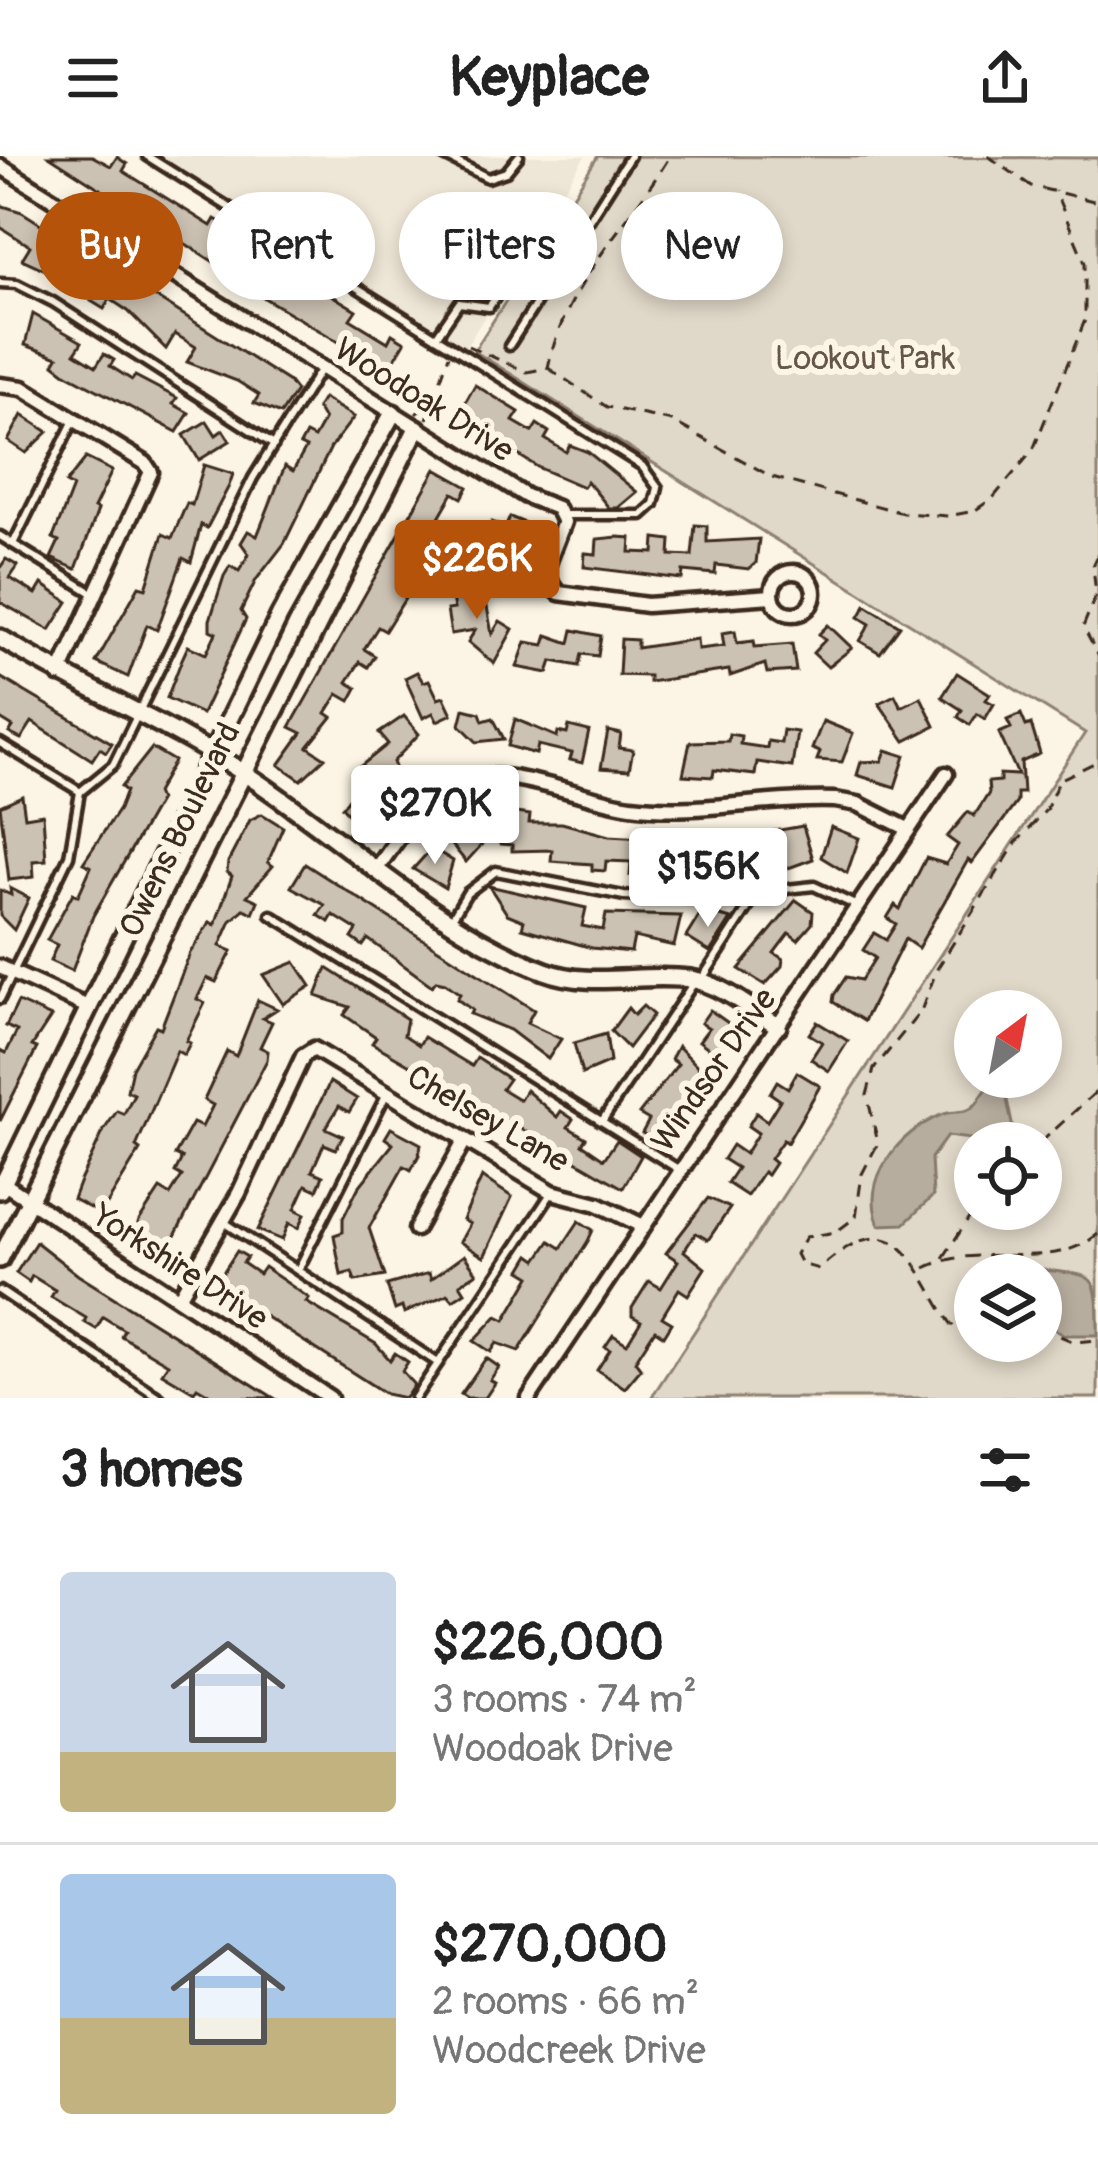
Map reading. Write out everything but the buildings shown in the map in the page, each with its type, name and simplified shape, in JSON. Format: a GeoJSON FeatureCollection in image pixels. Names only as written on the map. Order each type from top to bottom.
{"type":"FeatureCollection","features":[{"type":"Feature","properties":{"kind":"street","name":"Woodoak Drive"},"geometry":{"type":"LineString","coordinates":[[0,166],[393,412],[420,421],[563,515]]}},
{"type":"Feature","properties":{"kind":"street"},"geometry":{"type":"LineString","coordinates":[[0,385],[23,388],[151,472],[59,675]]}},
{"type":"Feature","properties":{"kind":"street","name":"Owens Boulevard"},"geometry":{"type":"LineString","coordinates":[[1,1185],[280,615],[393,412]]}},
{"type":"Feature","properties":{"kind":"street","name":"Owens Boulevard"},"geometry":{"type":"LineString","coordinates":[[0,1259],[420,421]]}},
{"type":"Feature","properties":{"kind":"street"},"geometry":{"type":"LineString","coordinates":[[563,515],[544,574],[559,593],[647,605],[772,596]]}},
{"type":"Feature","properties":{"kind":"street"},"geometry":{"type":"LineString","coordinates":[[0,638],[59,675],[139,711],[212,753],[376,871],[451,920],[543,970],[570,978],[698,981],[778,1026]]}},
{"type":"Feature","properties":{"kind":"street","name":"Windsor Drive"},"geometry":{"type":"LineString","coordinates":[[529,1398],[946,774]]}},
{"type":"Feature","properties":{"kind":"street"},"geometry":{"type":"LineString","coordinates":[[376,871],[416,815],[449,787],[474,780],[512,781],[630,806],[683,810],[835,800],[858,804],[908,829]]}},
{"type":"Feature","properties":{"kind":"street"},"geometry":{"type":"LineString","coordinates":[[6,970],[89,1009]]}},
{"type":"Feature","properties":{"kind":"street","name":"Chelsey Lane"},"geometry":{"type":"LineString","coordinates":[[224,1222],[303,1056],[314,1048],[551,1192],[598,1204],[641,1226]]}},
{"type":"Feature","properties":{"kind":"street"},"geometry":{"type":"LineString","coordinates":[[416,1229],[465,1140]]}},
{"type":"Feature","properties":{"kind":"street","name":"Yorkshire Drive"},"geometry":{"type":"LineString","coordinates":[[1,1185],[330,1398]]}},
{"type":"Feature","properties":{"kind":"street"},"geometry":{"type":"LineString","coordinates":[[179,1298],[224,1222]]}},
{"type":"Feature","properties":{"kind":"lane"},"geometry":{"type":"LineString","coordinates":[[147,156],[642,466],[658,488],[654,504],[642,515],[563,515]]}},
{"type":"Feature","properties":{"kind":"lane"},"geometry":{"type":"LineString","coordinates":[[444,156],[488,178],[506,172],[519,156]]}},
{"type":"Feature","properties":{"kind":"lane"},"geometry":{"type":"LineString","coordinates":[[508,346],[630,156]]}},
{"type":"Feature","properties":{"kind":"lane"},"geometry":{"type":"LineString","coordinates":[[0,283],[17,284],[53,302],[274,445]]}},
{"type":"Feature","properties":{"kind":"lane"},"geometry":{"type":"LineString","coordinates":[[436,337],[459,303],[484,309],[495,300]]}},
{"type":"Feature","properties":{"kind":"lane"},"geometry":{"type":"LineString","coordinates":[[0,999],[6,970],[69,856],[80,792],[113,765],[253,478],[322,367]]}},
{"type":"Feature","properties":{"kind":"lane"},"geometry":{"type":"LineString","coordinates":[[14,544],[74,420]]}},
{"type":"Feature","properties":{"kind":"lane"},"geometry":{"type":"LineString","coordinates":[[0,536],[97,596]]}},
{"type":"Feature","properties":{"kind":"lane"},"geometry":{"type":"LineString","coordinates":[[0,743],[80,792]]}},
{"type":"Feature","properties":{"kind":"lane"},"geometry":{"type":"LineString","coordinates":[[451,920],[466,893],[496,871],[624,896],[694,899],[824,887],[857,906]]}},
{"type":"Feature","properties":{"kind":"lane"},"geometry":{"type":"LineString","coordinates":[[602,1121],[757,894]]}},
{"type":"Feature","properties":{"kind":"lane"},"geometry":{"type":"LineString","coordinates":[[272,915],[678,1169]]}},
{"type":"Feature","properties":{"kind":"lane"},"geometry":{"type":"LineString","coordinates":[[298,1270],[388,1092]]}},
{"type":"Feature","properties":{"kind":"lane"},"geometry":{"type":"LineString","coordinates":[[415,1398],[551,1192]]}},
{"type":"Feature","properties":{"kind":"lane"},"geometry":{"type":"LineString","coordinates":[[224,1222],[438,1363]]}},
{"type":"Feature","properties":{"kind":"lane"},"geometry":{"type":"LineString","coordinates":[[0,1292],[160,1398]]}},
{"type":"Feature","properties":{"kind":"path"},"geometry":{"type":"LineString","coordinates":[[548,368],[553,341],[582,285],[670,156]]}},
{"type":"Feature","properties":{"kind":"path"},"geometry":{"type":"LineString","coordinates":[[988,156],[1023,182],[1098,202]]}},
{"type":"Feature","properties":{"kind":"path"},"geometry":{"type":"LineString","coordinates":[[420,421],[445,361],[456,349],[483,349],[527,372],[548,368],[607,407],[672,421],[760,473],[903,513],[949,516],[974,511],[993,498],[1033,450],[1085,320],[1085,263],[1055,191]]}},
{"type":"Feature","properties":{"kind":"path"},"geometry":{"type":"LineString","coordinates":[[420,421],[432,399]]}},
{"type":"Feature","properties":{"kind":"path"},"geometry":{"type":"LineString","coordinates":[[1098,555],[1093,566],[1096,595],[1083,633],[1098,656]]}},
{"type":"Feature","properties":{"kind":"path"},"geometry":{"type":"LineString","coordinates":[[954,1325],[923,1269],[897,1247],[874,1240],[850,1244],[819,1269],[801,1264],[796,1254],[806,1237],[836,1232],[856,1217],[862,1174],[880,1131],[867,1095],[874,1069],[921,1011],[937,969],[1016,844],[1046,809],[1059,780],[1098,761]]}},
{"type":"Feature","properties":{"kind":"path"},"geometry":{"type":"LineString","coordinates":[[1062,1123],[1098,1090]]}},
{"type":"Feature","properties":{"kind":"path"},"geometry":{"type":"LineString","coordinates":[[942,1259],[961,1230]]}},
{"type":"Feature","properties":{"kind":"path"},"geometry":{"type":"LineString","coordinates":[[923,1269],[942,1259],[1003,1251],[1044,1257],[1086,1244],[1098,1234]]}},
{"type":"Feature","properties":{"kind":"path"},"geometry":{"type":"LineString","coordinates":[[1062,1337],[1074,1342],[1098,1340]]}},
{"type":"Feature","properties":{"kind":"shaded area"},"geometry":{"type":"Polygon","coordinates":[[[162,156],[585,156],[563,192],[399,192],[399,300],[495,300],[464,350],[375,293],[375,192],[218,192],[162,156]]]}},
{"type":"Feature","properties":{"kind":"shaded area"},"geometry":{"type":"Polygon","coordinates":[[[980,1098],[1007,1098],[1012,1122],[954,1122],[954,1137],[947,1136],[931,1158],[933,1196],[904,1224],[879,1225],[875,1190],[879,1174],[898,1145],[926,1123],[973,1107],[980,1098]]]}},
{"type":"Feature","properties":{"kind":"shaded area"},"geometry":{"type":"Polygon","coordinates":[[[1062,1272],[1090,1280],[1097,1297],[1098,1335],[1064,1335],[1062,1272]]]}},
{"type":"Feature","properties":{"kind":"green space","name":"Lookout Park"},"geometry":{"type":"Polygon","coordinates":[[[598,156],[1098,158],[1098,1398],[651,1398],[1085,733],[474,351],[506,300],[597,300],[597,192],[575,192],[598,156]]]}}]}
